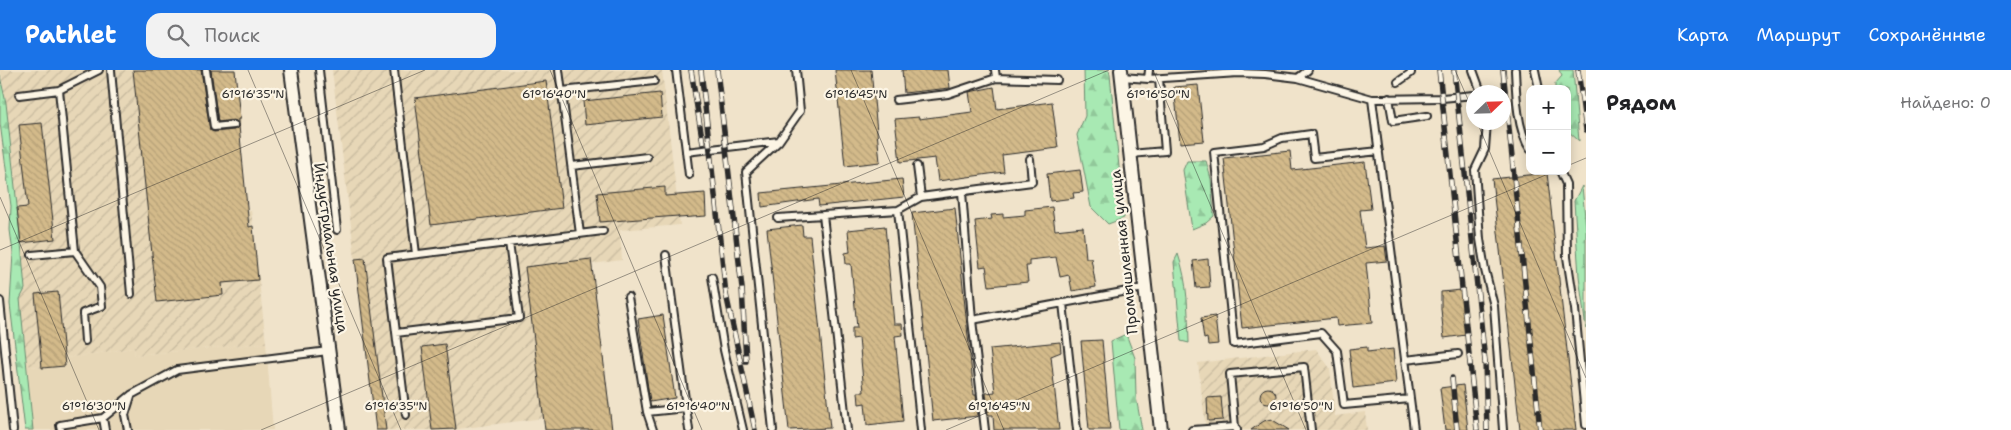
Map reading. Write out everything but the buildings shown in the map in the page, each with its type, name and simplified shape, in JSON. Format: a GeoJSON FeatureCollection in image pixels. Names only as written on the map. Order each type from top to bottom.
{"type":"FeatureCollection","features":[{"type":"Feature","properties":{"kind":"street","name":"Индустриальная улица"},"geometry":{"type":"LineString","coordinates":[[291,70],[339,430]]}},
{"type":"Feature","properties":{"kind":"street","name":"Промышленная улица"},"geometry":{"type":"LineString","coordinates":[[1121,73],[1160,430]]}},
{"type":"Feature","properties":{"kind":"lane"},"geometry":{"type":"LineString","coordinates":[[19,95],[59,90],[99,70]]}},
{"type":"Feature","properties":{"kind":"lane"},"geometry":{"type":"LineString","coordinates":[[111,70],[131,294]]}},
{"type":"Feature","properties":{"kind":"lane"},"geometry":{"type":"LineString","coordinates":[[206,70],[214,127],[234,125]]}},
{"type":"Feature","properties":{"kind":"lane"},"geometry":{"type":"LineString","coordinates":[[319,70],[337,230]]}},
{"type":"Feature","properties":{"kind":"lane"},"geometry":{"type":"LineString","coordinates":[[394,70],[416,254]]}},
{"type":"Feature","properties":{"kind":"lane"},"geometry":{"type":"LineString","coordinates":[[559,70],[580,234]]}},
{"type":"Feature","properties":{"kind":"lane"},"geometry":{"type":"LineString","coordinates":[[676,70],[689,175]]}},
{"type":"Feature","properties":{"kind":"lane"},"geometry":{"type":"LineString","coordinates":[[773,430],[746,172],[779,141],[800,111],[796,70]]}},
{"type":"Feature","properties":{"kind":"lane"},"geometry":{"type":"LineString","coordinates":[[995,70],[996,78]]}},
{"type":"Feature","properties":{"kind":"lane"},"geometry":{"type":"LineString","coordinates":[[1148,79],[1149,70]]}},
{"type":"Feature","properties":{"kind":"lane"},"geometry":{"type":"LineString","coordinates":[[1298,78],[1308,70]]}},
{"type":"Feature","properties":{"kind":"lane"},"geometry":{"type":"LineString","coordinates":[[1398,82],[1411,74],[1411,70]]}},
{"type":"Feature","properties":{"kind":"lane"},"geometry":{"type":"LineString","coordinates":[[1473,70],[1478,85]]}},
{"type":"Feature","properties":{"kind":"lane"},"geometry":{"type":"LineString","coordinates":[[1515,70],[1517,102],[1526,143]]}},
{"type":"Feature","properties":{"kind":"lane"},"geometry":{"type":"LineString","coordinates":[[1536,70],[1538,85]]}},
{"type":"Feature","properties":{"kind":"lane"},"geometry":{"type":"LineString","coordinates":[[1121,73],[1148,79],[1240,72],[1265,74],[1298,78],[1372,99],[1466,96]]}},
{"type":"Feature","properties":{"kind":"lane"},"geometry":{"type":"LineString","coordinates":[[896,100],[948,94],[996,78],[1057,80]]}},
{"type":"Feature","properties":{"kind":"lane"},"geometry":{"type":"LineString","coordinates":[[1130,154],[1165,151],[1159,78]]}},
{"type":"Feature","properties":{"kind":"lane"},"geometry":{"type":"LineString","coordinates":[[562,91],[654,82]]}},
{"type":"Feature","properties":{"kind":"lane"},"geometry":{"type":"LineString","coordinates":[[59,90],[75,251],[100,287],[102,306],[82,313],[85,341]]}},
{"type":"Feature","properties":{"kind":"lane"},"geometry":{"type":"LineString","coordinates":[[1389,98],[1393,121],[1427,116]]}},
{"type":"Feature","properties":{"kind":"lane"},"geometry":{"type":"LineString","coordinates":[[1372,99],[1414,430]]}},
{"type":"Feature","properties":{"kind":"lane"},"geometry":{"type":"LineString","coordinates":[[1486,130],[1485,149],[1475,170],[1480,238],[1485,270],[1494,306],[1503,430]]}},
{"type":"Feature","properties":{"kind":"lane"},"geometry":{"type":"LineString","coordinates":[[1379,151],[1314,158],[1311,134],[1282,138],[1264,146],[1214,152],[1234,344],[1321,333],[1337,351],[1344,405],[1410,399]]}},
{"type":"Feature","properties":{"kind":"lane"},"geometry":{"type":"LineString","coordinates":[[686,152],[779,141]]}},
{"type":"Feature","properties":{"kind":"lane"},"geometry":{"type":"LineString","coordinates":[[572,166],[646,157]]}},
{"type":"Feature","properties":{"kind":"lane"},"geometry":{"type":"LineString","coordinates":[[778,218],[898,210],[921,197],[1032,182],[1030,159]]}},
{"type":"Feature","properties":{"kind":"lane"},"geometry":{"type":"LineString","coordinates":[[917,166],[921,197]]}},
{"type":"Feature","properties":{"kind":"lane"},"geometry":{"type":"LineString","coordinates":[[1562,175],[1566,184],[1566,257],[1575,309],[1586,424]]}},
{"type":"Feature","properties":{"kind":"lane"},"geometry":{"type":"LineString","coordinates":[[962,192],[972,320],[985,430]]}},
{"type":"Feature","properties":{"kind":"lane"},"geometry":{"type":"LineString","coordinates":[[898,210],[921,430]]}},
{"type":"Feature","properties":{"kind":"lane"},"geometry":{"type":"LineString","coordinates":[[823,215],[847,430]]}},
{"type":"Feature","properties":{"kind":"lane"},"geometry":{"type":"LineString","coordinates":[[406,415],[387,258],[603,231]]}},
{"type":"Feature","properties":{"kind":"lane"},"geometry":{"type":"LineString","coordinates":[[396,333],[519,318],[510,243]]}},
{"type":"Feature","properties":{"kind":"lane"},"geometry":{"type":"LineString","coordinates":[[32,255],[75,251]]}},
{"type":"Feature","properties":{"kind":"lane"},"geometry":{"type":"LineString","coordinates":[[666,255],[689,430]]}},
{"type":"Feature","properties":{"kind":"lane"},"geometry":{"type":"LineString","coordinates":[[712,277],[724,350],[743,430]]}},
{"type":"Feature","properties":{"kind":"lane"},"geometry":{"type":"LineString","coordinates":[[972,320],[1144,288]]}},
{"type":"Feature","properties":{"kind":"lane"},"geometry":{"type":"LineString","coordinates":[[628,297],[647,412],[653,430]]}},
{"type":"Feature","properties":{"kind":"lane"},"geometry":{"type":"LineString","coordinates":[[0,301],[13,430]]}},
{"type":"Feature","properties":{"kind":"lane"},"geometry":{"type":"LineString","coordinates":[[1063,303],[1077,430]]}},
{"type":"Feature","properties":{"kind":"lane"},"geometry":{"type":"LineString","coordinates":[[61,430],[60,425],[103,418],[131,395],[177,370],[328,351]]}},
{"type":"Feature","properties":{"kind":"lane"},"geometry":{"type":"LineString","coordinates":[[1405,360],[1458,354]]}},
{"type":"Feature","properties":{"kind":"lane"},"geometry":{"type":"LineString","coordinates":[[1192,430],[1236,428],[1230,374],[1304,367],[1311,430]]}},
{"type":"Feature","properties":{"kind":"lane"},"geometry":{"type":"LineString","coordinates":[[128,430],[125,415],[131,395]]}},
{"type":"Feature","properties":{"kind":"lane"},"geometry":{"type":"LineString","coordinates":[[647,412],[686,408]]}},
{"type":"Feature","properties":{"kind":"lane"},"geometry":{"type":"LineString","coordinates":[[103,418],[105,430]]}},
{"type":"Feature","properties":{"kind":"shaded area"},"geometry":{"type":"Polygon","coordinates":[[[0,70],[235,70],[240,119],[239,132],[223,213],[251,210],[266,343],[135,355],[134,348],[65,358],[65,366],[42,368],[27,365],[20,299],[25,289],[21,243],[6,103],[0,70]]]}},
{"type":"Feature","properties":{"kind":"shaded area"},"geometry":{"type":"Polygon","coordinates":[[[332,70],[662,70],[680,225],[620,230],[622,260],[592,264],[612,430],[545,430],[544,418],[450,430],[376,430],[332,70]]]}},
{"type":"Feature","properties":{"kind":"shaded area"},"geometry":{"type":"Polygon","coordinates":[[[266,343],[273,430],[33,430],[27,365],[42,368],[65,366],[65,358],[134,348],[135,355],[266,343]]]}},
{"type":"Feature","properties":{"kind":"shaded area"},"geometry":{"type":"Polygon","coordinates":[[[1316,349],[1330,368],[1335,416],[1365,412],[1367,430],[1206,430],[1198,363],[1316,349]]]}},
{"type":"Feature","properties":{"kind":"green space"},"geometry":{"type":"Polygon","coordinates":[[[1084,70],[1109,70],[1110,75],[1124,218],[1108,224],[1091,207],[1077,135],[1085,116],[1084,70]]]}},
{"type":"Feature","properties":{"kind":"green space"},"geometry":{"type":"Polygon","coordinates":[[[1559,70],[1573,70],[1579,141],[1571,134],[1571,85],[1555,85],[1562,76],[1559,70]]]}},
{"type":"Feature","properties":{"kind":"green space"},"geometry":{"type":"Polygon","coordinates":[[[0,76],[6,103],[21,243],[25,289],[20,299],[33,430],[25,430],[10,304],[13,253],[10,230],[11,206],[0,123],[0,76]]]}},
{"type":"Feature","properties":{"kind":"green space"},"geometry":{"type":"Polygon","coordinates":[[[1187,161],[1206,161],[1211,179],[1214,216],[1206,223],[1192,229],[1183,170],[1187,161]]]}},
{"type":"Feature","properties":{"kind":"green space"},"geometry":{"type":"Polygon","coordinates":[[[1582,186],[1586,228],[1586,329],[1579,276],[1574,201],[1582,186]]]}},
{"type":"Feature","properties":{"kind":"green space"},"geometry":{"type":"Polygon","coordinates":[[[1178,254],[1186,287],[1189,343],[1181,341],[1174,262],[1178,254]]]}},
{"type":"Feature","properties":{"kind":"green space"},"geometry":{"type":"Polygon","coordinates":[[[1126,334],[1135,358],[1136,397],[1142,430],[1119,430],[1111,341],[1126,334]]]}},
{"type":"Feature","properties":{"kind":"railway"},"geometry":{"type":"LineString","coordinates":[[691,70],[703,144]]}},
{"type":"Feature","properties":{"kind":"railway"},"geometry":{"type":"LineString","coordinates":[[701,70],[726,294],[755,430]]}},
{"type":"Feature","properties":{"kind":"railway"},"geometry":{"type":"LineString","coordinates":[[717,70],[742,288],[746,361]]}},
{"type":"Feature","properties":{"kind":"railway"},"geometry":{"type":"LineString","coordinates":[[1439,70],[1477,430]]}},
{"type":"Feature","properties":{"kind":"railway"},"geometry":{"type":"LineString","coordinates":[[1454,70],[1485,361],[1487,430]]}},
{"type":"Feature","properties":{"kind":"railway"},"geometry":{"type":"LineString","coordinates":[[1503,70],[1540,430]]}},
{"type":"Feature","properties":{"kind":"railway"},"geometry":{"type":"LineString","coordinates":[[1578,70],[1586,130]]}},
{"type":"Feature","properties":{"kind":"railway"},"geometry":{"type":"LineString","coordinates":[[1452,378],[1457,430]]}}]}
